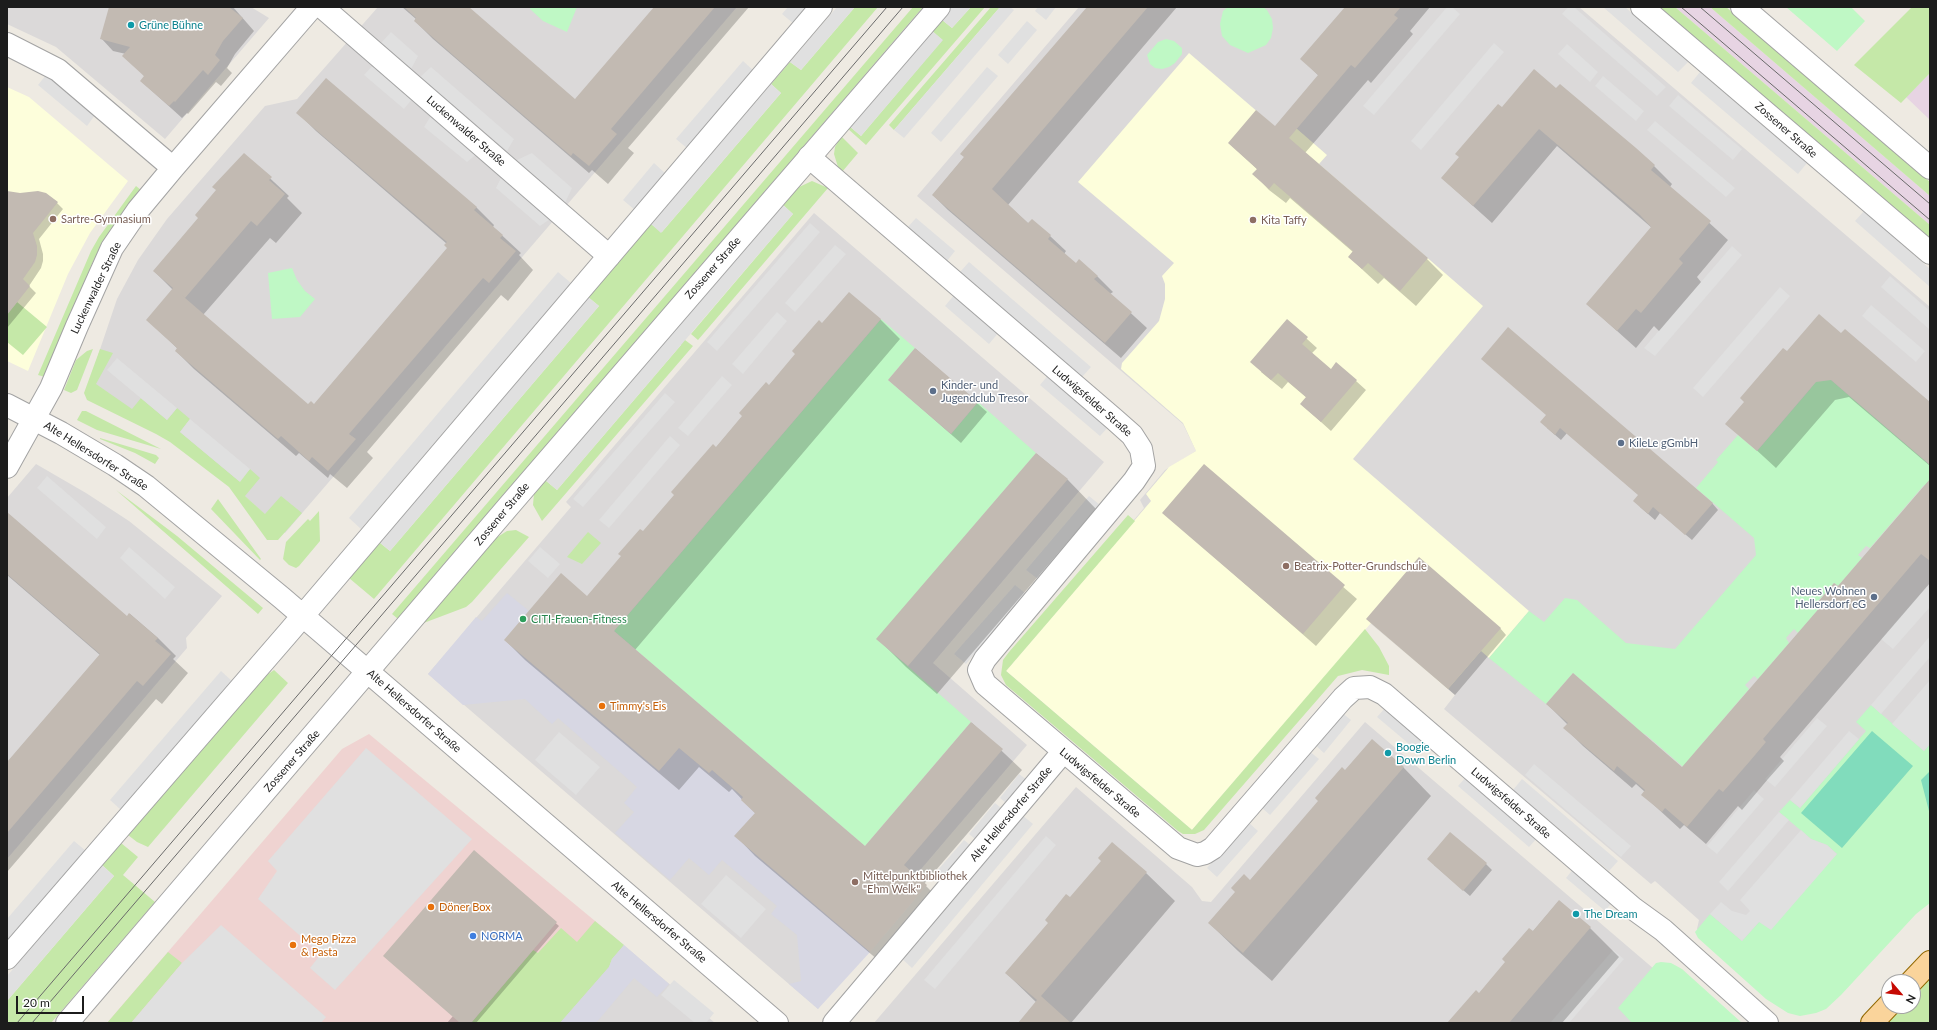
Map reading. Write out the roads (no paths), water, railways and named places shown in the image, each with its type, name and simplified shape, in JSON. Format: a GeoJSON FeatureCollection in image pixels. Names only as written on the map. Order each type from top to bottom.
{"type":"FeatureCollection","features":[{"type":"Feature","properties":{"kind":"main road"},"geometry":{"type":"LineString","coordinates":[[1919,974],[1930,962]]}},
{"type":"Feature","properties":{"kind":"main road"},"geometry":{"type":"LineString","coordinates":[[1872,1023],[1881,1013]]}},
{"type":"Feature","properties":{"kind":"street","name":"Luckenwalder Straße"},"geometry":{"type":"LineString","coordinates":[[35,418],[51,388],[76,326],[112,248],[138,210],[172,168],[312,7]]}},
{"type":"Feature","properties":{"kind":"street","name":"Luckenwalder Straße"},"geometry":{"type":"LineString","coordinates":[[322,7],[609,256]]}},
{"type":"Feature","properties":{"kind":"street"},"geometry":{"type":"LineString","coordinates":[[7,958],[303,616],[821,7]]}},
{"type":"Feature","properties":{"kind":"street","name":"Zossener Straße"},"geometry":{"type":"LineString","coordinates":[[67,1023],[939,7]]}},
{"type":"Feature","properties":{"kind":"street","name":"Zossener Straße"},"geometry":{"type":"LineString","coordinates":[[1642,7],[1930,254]]}},
{"type":"Feature","properties":{"kind":"street"},"geometry":{"type":"LineString","coordinates":[[1742,7],[1930,168]]}},
{"type":"Feature","properties":{"kind":"street"},"geometry":{"type":"LineString","coordinates":[[7,44],[58,70],[172,168]]}},
{"type":"Feature","properties":{"kind":"street","name":"Ludwigsfelder Straße"},"geometry":{"type":"LineString","coordinates":[[808,158],[1132,435],[1141,449],[1144,466],[1134,481],[985,659],[979,670],[985,684],[1063,752],[1178,848],[1190,854],[1205,854],[1213,848],[1343,698],[1354,688],[1370,686],[1384,694],[1634,909],[1663,930],[1767,1023]]}},
{"type":"Feature","properties":{"kind":"street","name":"Alte Hellersdorfer Straße"},"geometry":{"type":"LineString","coordinates":[[7,405],[35,418],[115,465],[146,486],[303,616],[777,1023]]}},
{"type":"Feature","properties":{"kind":"street","name":"Alte Hellersdorfer Straße"},"geometry":{"type":"LineString","coordinates":[[7,467],[35,418]]}},
{"type":"Feature","properties":{"kind":"street","name":"Alte Hellersdorfer Straße"},"geometry":{"type":"LineString","coordinates":[[834,1023],[1063,752]]}},
{"type":"Feature","properties":{"kind":"tram line"},"geometry":{"type":"LineString","coordinates":[[17,1023],[887,7]]}},
{"type":"Feature","properties":{"kind":"tram line"},"geometry":{"type":"LineString","coordinates":[[32,1023],[903,7]]}},
{"type":"Feature","properties":{"kind":"tram line"},"geometry":{"type":"LineString","coordinates":[[1681,7],[1930,220]]}},
{"type":"Feature","properties":{"kind":"tram line"},"geometry":{"type":"LineString","coordinates":[[1700,7],[1930,204]]}},
{"type":"Feature","properties":{"kind":"place","name":"Grüne Bühne"},"geometry":{"type":"Point","coordinates":[131,25]}},
{"type":"Feature","properties":{"kind":"place","name":"Sartre-Gymnasium"},"geometry":{"type":"Point","coordinates":[53,219]}},
{"type":"Feature","properties":{"kind":"place","name":"Kita Taffy"},"geometry":{"type":"Point","coordinates":[1253,220]}},
{"type":"Feature","properties":{"kind":"place","name":"Kinder- und Jugendclub Tresor"},"geometry":{"type":"Point","coordinates":[933,391]}},
{"type":"Feature","properties":{"kind":"place","name":"KileLe gGmbH"},"geometry":{"type":"Point","coordinates":[1621,443]}},
{"type":"Feature","properties":{"kind":"place","name":"Beatrix-Potter-Grundschule"},"geometry":{"type":"Point","coordinates":[1286,566]}},
{"type":"Feature","properties":{"kind":"place","name":"Neues Wohnen Hellersdorf eG"},"geometry":{"type":"Point","coordinates":[1874,597]}},
{"type":"Feature","properties":{"kind":"place","name":"CITI-Frauen-Fitness"},"geometry":{"type":"Point","coordinates":[523,619]}},
{"type":"Feature","properties":{"kind":"place","name":"Timmy's Eis"},"geometry":{"type":"Point","coordinates":[602,706]}},
{"type":"Feature","properties":{"kind":"place","name":"Boogie Down Berlin"},"geometry":{"type":"Point","coordinates":[1388,753]}},
{"type":"Feature","properties":{"kind":"place","name":"Mittelpunktbibliothek \"Ehm Welk\""},"geometry":{"type":"Point","coordinates":[855,882]}},
{"type":"Feature","properties":{"kind":"place","name":"Döner Box"},"geometry":{"type":"Point","coordinates":[431,907]}},
{"type":"Feature","properties":{"kind":"place","name":"The Dream"},"geometry":{"type":"Point","coordinates":[1576,914]}},
{"type":"Feature","properties":{"kind":"place","name":"NORMA"},"geometry":{"type":"Point","coordinates":[473,936]}},
{"type":"Feature","properties":{"kind":"place","name":"Mego Pizza & Pasta"},"geometry":{"type":"Point","coordinates":[293,945]}}]}
